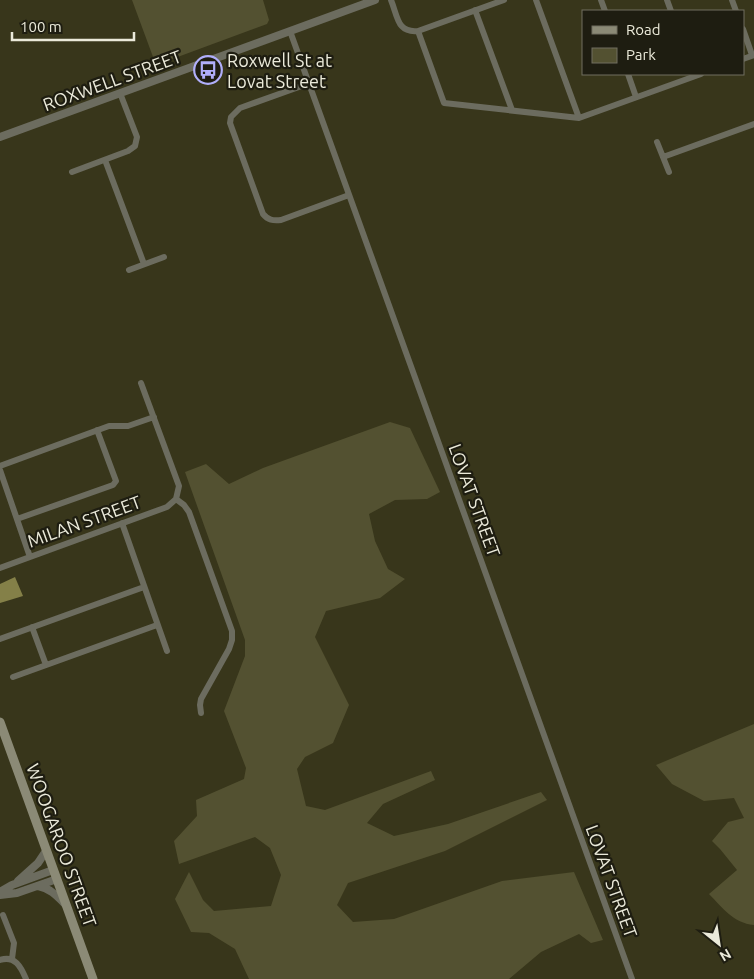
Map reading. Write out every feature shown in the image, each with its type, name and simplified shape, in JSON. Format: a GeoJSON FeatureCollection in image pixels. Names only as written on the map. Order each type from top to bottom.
{"type":"FeatureCollection","features":[{"type":"Feature","properties":{"kind":"main road","name":"WOOGAROO STREET"},"geometry":{"type":"LineString","coordinates":[[0,722],[93,979]]}},
{"type":"Feature","properties":{"kind":"street","name":"ROXWELL STREET"},"geometry":{"type":"LineString","coordinates":[[0,137],[375,0]]}},
{"type":"Feature","properties":{"kind":"street"},"geometry":{"type":"LineString","coordinates":[[391,0],[404,30],[418,31],[504,0]]}},
{"type":"Feature","properties":{"kind":"street"},"geometry":{"type":"LineString","coordinates":[[536,0],[579,118]]}},
{"type":"Feature","properties":{"kind":"street"},"geometry":{"type":"LineString","coordinates":[[475,10],[512,110]]}},
{"type":"Feature","properties":{"kind":"street","name":"LOVAT STREET"},"geometry":{"type":"LineString","coordinates":[[290,31],[632,979]]}},
{"type":"Feature","properties":{"kind":"street"},"geometry":{"type":"LineString","coordinates":[[418,31],[444,103],[579,118],[694,75]]}},
{"type":"Feature","properties":{"kind":"street"},"geometry":{"type":"LineString","coordinates":[[744,32],[753,55]]}},
{"type":"Feature","properties":{"kind":"street"},"geometry":{"type":"LineString","coordinates":[[628,75],[636,97]]}},
{"type":"Feature","properties":{"kind":"street"},"geometry":{"type":"LineString","coordinates":[[310,83],[240,108],[231,117],[230,123],[263,214],[267,218],[275,221],[281,220],[349,194]]}},
{"type":"Feature","properties":{"kind":"street"},"geometry":{"type":"LineString","coordinates":[[72,172],[128,151],[136,142],[137,137],[120,93]]}},
{"type":"Feature","properties":{"kind":"street"},"geometry":{"type":"LineString","coordinates":[[663,157],[754,124]]}},
{"type":"Feature","properties":{"kind":"street"},"geometry":{"type":"LineString","coordinates":[[657,142],[669,172]]}},
{"type":"Feature","properties":{"kind":"street"},"geometry":{"type":"LineString","coordinates":[[105,160],[144,264]]}},
{"type":"Feature","properties":{"kind":"street"},"geometry":{"type":"LineString","coordinates":[[129,270],[164,257]]}},
{"type":"Feature","properties":{"kind":"street"},"geometry":{"type":"LineString","coordinates":[[141,383],[180,486],[176,499],[189,512],[232,631],[229,649],[201,699],[201,713]]}},
{"type":"Feature","properties":{"kind":"street"},"geometry":{"type":"LineString","coordinates":[[0,466],[109,426],[128,426],[154,417]]}},
{"type":"Feature","properties":{"kind":"street"},"geometry":{"type":"LineString","coordinates":[[17,519],[112,485],[116,481],[97,430]]}},
{"type":"Feature","properties":{"kind":"street"},"geometry":{"type":"LineString","coordinates":[[0,470],[30,557]]}},
{"type":"Feature","properties":{"kind":"street","name":"MILAN STREET"},"geometry":{"type":"LineString","coordinates":[[0,568],[168,506],[176,499]]}},
{"type":"Feature","properties":{"kind":"street"},"geometry":{"type":"LineString","coordinates":[[122,523],[167,651]]}},
{"type":"Feature","properties":{"kind":"street"},"geometry":{"type":"LineString","coordinates":[[0,639],[144,587]]}},
{"type":"Feature","properties":{"kind":"street"},"geometry":{"type":"LineString","coordinates":[[12,677],[158,625]]}},
{"type":"Feature","properties":{"kind":"street"},"geometry":{"type":"LineString","coordinates":[[32,627],[46,665]]}},
{"type":"Feature","properties":{"kind":"street"},"geometry":{"type":"LineString","coordinates":[[0,893],[38,863],[46,850]]}},
{"type":"Feature","properties":{"kind":"street"},"geometry":{"type":"LineString","coordinates":[[12,885],[55,875]]}},
{"type":"Feature","properties":{"kind":"street"},"geometry":{"type":"LineString","coordinates":[[0,893],[17,893],[38,886],[55,875]]}},
{"type":"Feature","properties":{"kind":"street"},"geometry":{"type":"LineString","coordinates":[[38,886],[44,887],[56,895],[66,905]]}},
{"type":"Feature","properties":{"kind":"street"},"geometry":{"type":"LineString","coordinates":[[3,915],[14,943],[12,959]]}},
{"type":"Feature","properties":{"kind":"street"},"geometry":{"type":"LineString","coordinates":[[0,960],[12,959],[18,963],[26,979]]}},
{"type":"Feature","properties":{"kind":"green space"},"geometry":{"type":"Polygon","coordinates":[[[132,0],[263,0],[269,20],[267,24],[156,65],[132,0]]]}},
{"type":"Feature","properties":{"kind":"green space"},"geometry":{"type":"Polygon","coordinates":[[[390,422],[410,428],[440,492],[427,499],[395,500],[369,514],[375,541],[388,569],[405,579],[380,598],[326,611],[315,637],[349,705],[333,743],[305,757],[297,769],[306,806],[325,810],[431,771],[435,780],[383,804],[367,823],[394,836],[448,824],[541,792],[547,800],[445,851],[348,883],[337,905],[353,922],[394,919],[502,881],[574,872],[603,940],[591,943],[579,934],[541,952],[509,979],[249,979],[235,949],[209,933],[191,932],[175,899],[189,872],[203,900],[214,911],[271,906],[281,875],[270,848],[255,837],[179,864],[174,841],[197,816],[196,800],[244,779],[246,768],[224,711],[245,656],[245,640],[185,472],[206,464],[229,484],[263,468],[390,422]]]}},
{"type":"Feature","properties":{"kind":"green space"},"geometry":{"type":"Polygon","coordinates":[[[754,724],[754,925],[734,918],[709,894],[737,870],[712,841],[728,822],[744,818],[734,798],[704,801],[672,784],[656,765],[754,724]]]}},
{"type":"Feature","properties":{"kind":"shaded area"},"geometry":{"type":"Polygon","coordinates":[[[15,577],[23,596],[0,603],[0,584],[15,577]]]}},
{"type":"Feature","properties":{"kind":"place","name":"Roxwell St at Lovat Street"},"geometry":{"type":"Point","coordinates":[208,70]}}]}
